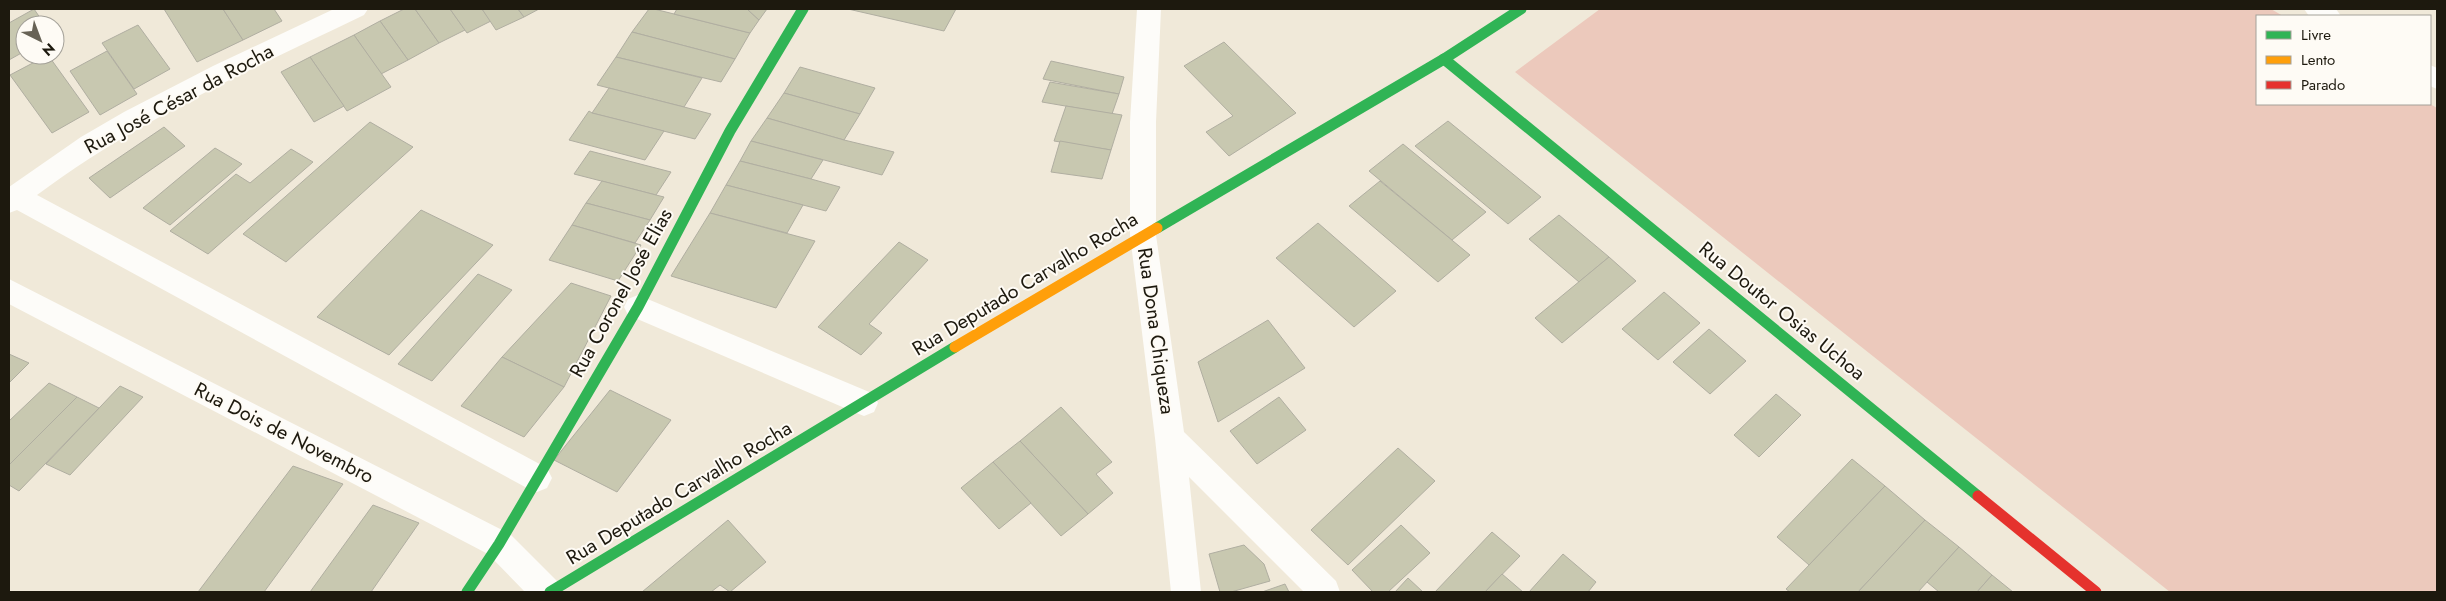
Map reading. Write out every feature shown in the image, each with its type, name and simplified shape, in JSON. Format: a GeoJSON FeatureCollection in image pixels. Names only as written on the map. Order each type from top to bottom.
{"type":"FeatureCollection","features":[{"type":"Feature","properties":{"kind":"street","name":"Rua José César da Rocha"},"geometry":{"type":"LineString","coordinates":[[12,199],[98,140],[206,81],[356,9]]}},
{"type":"Feature","properties":{"kind":"street","name":"Rua Coronel José Elias"},"geometry":{"type":"LineString","coordinates":[[467,592],[499,544],[638,307],[730,131],[803,9]]}},
{"type":"Feature","properties":{"kind":"street","name":"Rua Dona Chiqueza"},"geometry":{"type":"LineString","coordinates":[[1148,9],[1143,122],[1143,235],[1170,438],[1186,592]]}},
{"type":"Feature","properties":{"kind":"street","name":"Rua Deputado Carvalho Rocha"},"geometry":{"type":"LineString","coordinates":[[550,592],[1143,235],[1444,59],[1521,9]]}},
{"type":"Feature","properties":{"kind":"street"},"geometry":{"type":"LineString","coordinates":[[2316,9],[2327,15]]}},
{"type":"Feature","properties":{"kind":"street","name":"Rua Doutor Osias Uchoa"},"geometry":{"type":"LineString","coordinates":[[1444,59],[2096,592]]}},
{"type":"Feature","properties":{"kind":"street"},"geometry":{"type":"LineString","coordinates":[[12,199],[538,478]]}},
{"type":"Feature","properties":{"kind":"street","name":"Rua Dois de Novembro"},"geometry":{"type":"LineString","coordinates":[[9,291],[499,544],[546,592]]}},
{"type":"Feature","properties":{"kind":"street"},"geometry":{"type":"LineString","coordinates":[[638,307],[864,402]]}},
{"type":"Feature","properties":{"kind":"street"},"geometry":{"type":"LineString","coordinates":[[1170,438],[1326,592]]}},
{"type":"Feature","properties":{"kind":"shaded area"},"geometry":{"type":"Polygon","coordinates":[[[1600,9],[2271,9],[2281,15],[2256,15],[2256,105],[2431,105],[2437,108],[2437,592],[2170,592],[1515,72],[1600,9]]]}},
{"type":"Feature","properties":{"kind":"building"},"geometry":{"type":"Polygon","coordinates":[[[34,9],[38,15],[23,15],[34,9]]]}},
{"type":"Feature","properties":{"kind":"building"},"geometry":{"type":"Polygon","coordinates":[[[164,9],[223,9],[243,40],[197,62],[164,9]]]}},
{"type":"Feature","properties":{"kind":"building"},"geometry":{"type":"Polygon","coordinates":[[[223,9],[274,9],[282,21],[243,40],[223,9]]]}},
{"type":"Feature","properties":{"kind":"building"},"geometry":{"type":"Polygon","coordinates":[[[404,9],[415,9],[439,43],[408,60],[380,21],[404,9]]]}},
{"type":"Feature","properties":{"kind":"building"},"geometry":{"type":"Polygon","coordinates":[[[415,9],[450,9],[465,30],[439,43],[415,9]]]}},
{"type":"Feature","properties":{"kind":"building"},"geometry":{"type":"Polygon","coordinates":[[[450,9],[482,9],[491,21],[467,33],[450,9]]]}},
{"type":"Feature","properties":{"kind":"building"},"geometry":{"type":"Polygon","coordinates":[[[482,9],[518,9],[524,17],[496,30],[482,9]]]}},
{"type":"Feature","properties":{"kind":"building"},"geometry":{"type":"Polygon","coordinates":[[[518,9],[539,9],[524,17],[518,9]]]}},
{"type":"Feature","properties":{"kind":"building"},"geometry":{"type":"Polygon","coordinates":[[[649,9],[750,33],[735,59],[632,32],[649,9]]]}},
{"type":"Feature","properties":{"kind":"building"},"geometry":{"type":"Polygon","coordinates":[[[677,9],[747,9],[759,20],[750,33],[674,14],[677,9]]]}},
{"type":"Feature","properties":{"kind":"building"},"geometry":{"type":"Polygon","coordinates":[[[747,9],[767,9],[759,20],[747,9]]]}},
{"type":"Feature","properties":{"kind":"building"},"geometry":{"type":"Polygon","coordinates":[[[848,9],[956,9],[944,31],[848,9]]]}},
{"type":"Feature","properties":{"kind":"building"},"geometry":{"type":"Polygon","coordinates":[[[15,20],[15,57],[9,60],[9,23],[15,20]]]}},
{"type":"Feature","properties":{"kind":"building"},"geometry":{"type":"Polygon","coordinates":[[[380,21],[408,60],[381,74],[354,35],[380,21]]]}},
{"type":"Feature","properties":{"kind":"building"},"geometry":{"type":"Polygon","coordinates":[[[138,25],[170,69],[134,89],[102,43],[138,25]]]}},
{"type":"Feature","properties":{"kind":"building"},"geometry":{"type":"Polygon","coordinates":[[[632,32],[735,59],[721,82],[616,57],[632,32]]]}},
{"type":"Feature","properties":{"kind":"building"},"geometry":{"type":"Polygon","coordinates":[[[354,35],[391,87],[347,111],[310,57],[354,35]]]}},
{"type":"Feature","properties":{"kind":"building"},"geometry":{"type":"Polygon","coordinates":[[[1224,42],[1296,113],[1229,156],[1206,132],[1233,116],[1184,66],[1224,42]]]}},
{"type":"Feature","properties":{"kind":"building"},"geometry":{"type":"Polygon","coordinates":[[[107,51],[137,94],[100,115],[70,71],[107,51]]]}},
{"type":"Feature","properties":{"kind":"building"},"geometry":{"type":"Polygon","coordinates":[[[310,57],[344,106],[314,122],[281,72],[310,57]]]}},
{"type":"Feature","properties":{"kind":"building"},"geometry":{"type":"Polygon","coordinates":[[[616,57],[702,78],[684,107],[597,85],[616,57]]]}},
{"type":"Feature","properties":{"kind":"building"},"geometry":{"type":"Polygon","coordinates":[[[1051,61],[1124,77],[1119,94],[1043,79],[1051,61]]]}},
{"type":"Feature","properties":{"kind":"building"},"geometry":{"type":"Polygon","coordinates":[[[29,65],[55,65],[89,112],[52,133],[10,75],[29,65]]]}},
{"type":"Feature","properties":{"kind":"building"},"geometry":{"type":"Polygon","coordinates":[[[800,67],[875,88],[860,114],[784,93],[800,67]]]}},
{"type":"Feature","properties":{"kind":"building"},"geometry":{"type":"Polygon","coordinates":[[[1050,82],[1119,94],[1112,114],[1042,102],[1050,82]]]}},
{"type":"Feature","properties":{"kind":"building"},"geometry":{"type":"Polygon","coordinates":[[[609,88],[711,114],[695,139],[592,113],[609,88]]]}},
{"type":"Feature","properties":{"kind":"building"},"geometry":{"type":"Polygon","coordinates":[[[784,93],[860,114],[844,140],[767,118],[784,93]]]}},
{"type":"Feature","properties":{"kind":"building"},"geometry":{"type":"Polygon","coordinates":[[[1066,106],[1122,115],[1111,150],[1054,141],[1066,106]]]}},
{"type":"Feature","properties":{"kind":"building"},"geometry":{"type":"Polygon","coordinates":[[[589,111],[664,131],[645,160],[569,140],[589,111]]]}},
{"type":"Feature","properties":{"kind":"building"},"geometry":{"type":"Polygon","coordinates":[[[767,118],[894,152],[882,175],[751,141],[767,118]]]}},
{"type":"Feature","properties":{"kind":"building"},"geometry":{"type":"Polygon","coordinates":[[[1448,121],[1541,197],[1508,224],[1415,146],[1448,121]]]}},
{"type":"Feature","properties":{"kind":"building"},"geometry":{"type":"Polygon","coordinates":[[[370,122],[413,147],[286,262],[243,234],[370,122]]]}},
{"type":"Feature","properties":{"kind":"building"},"geometry":{"type":"Polygon","coordinates":[[[164,127],[185,146],[110,198],[89,178],[164,127]]]}},
{"type":"Feature","properties":{"kind":"building"},"geometry":{"type":"Polygon","coordinates":[[[751,141],[823,160],[811,179],[740,161],[751,141]]]}},
{"type":"Feature","properties":{"kind":"building"},"geometry":{"type":"Polygon","coordinates":[[[1060,141],[1111,150],[1102,179],[1051,172],[1060,141]]]}},
{"type":"Feature","properties":{"kind":"building"},"geometry":{"type":"Polygon","coordinates":[[[1403,144],[1486,212],[1452,240],[1369,171],[1403,144]]]}},
{"type":"Feature","properties":{"kind":"building"},"geometry":{"type":"Polygon","coordinates":[[[215,148],[242,164],[170,225],[143,208],[215,148]]]}},
{"type":"Feature","properties":{"kind":"building"},"geometry":{"type":"Polygon","coordinates":[[[291,149],[313,162],[208,254],[170,231],[236,174],[250,183],[291,149]]]}},
{"type":"Feature","properties":{"kind":"building"},"geometry":{"type":"Polygon","coordinates":[[[590,151],[671,172],[656,195],[574,174],[590,151]]]}},
{"type":"Feature","properties":{"kind":"building"},"geometry":{"type":"Polygon","coordinates":[[[740,161],[840,187],[826,211],[726,185],[740,161]]]}},
{"type":"Feature","properties":{"kind":"building"},"geometry":{"type":"Polygon","coordinates":[[[602,181],[664,197],[650,220],[586,203],[602,181]]]}},
{"type":"Feature","properties":{"kind":"building"},"geometry":{"type":"Polygon","coordinates":[[[1380,181],[1470,255],[1438,282],[1349,206],[1380,181]]]}},
{"type":"Feature","properties":{"kind":"building"},"geometry":{"type":"Polygon","coordinates":[[[726,185],[803,205],[787,233],[710,213],[726,185]]]}},
{"type":"Feature","properties":{"kind":"building"},"geometry":{"type":"Polygon","coordinates":[[[586,203],[650,220],[635,243],[572,225],[586,203]]]}},
{"type":"Feature","properties":{"kind":"building"},"geometry":{"type":"Polygon","coordinates":[[[421,210],[493,245],[389,355],[317,317],[421,210]]]}},
{"type":"Feature","properties":{"kind":"building"},"geometry":{"type":"Polygon","coordinates":[[[710,213],[815,241],[776,308],[671,276],[710,213]]]}},
{"type":"Feature","properties":{"kind":"building"},"geometry":{"type":"Polygon","coordinates":[[[1559,215],[1609,257],[1579,282],[1529,239],[1559,215]]]}},
{"type":"Feature","properties":{"kind":"building"},"geometry":{"type":"Polygon","coordinates":[[[1318,223],[1396,291],[1354,327],[1276,258],[1318,223]]]}},
{"type":"Feature","properties":{"kind":"building"},"geometry":{"type":"Polygon","coordinates":[[[572,225],[641,245],[618,281],[549,260],[572,225]]]}},
{"type":"Feature","properties":{"kind":"building"},"geometry":{"type":"Polygon","coordinates":[[[899,242],[928,260],[869,324],[882,333],[861,355],[818,327],[899,242]]]}},
{"type":"Feature","properties":{"kind":"building"},"geometry":{"type":"Polygon","coordinates":[[[1609,257],[1636,281],[1562,343],[1535,318],[1609,257]]]}},
{"type":"Feature","properties":{"kind":"building"},"geometry":{"type":"Polygon","coordinates":[[[478,274],[512,290],[432,381],[398,364],[478,274]]]}},
{"type":"Feature","properties":{"kind":"building"},"geometry":{"type":"Polygon","coordinates":[[[571,283],[611,296],[564,387],[502,357],[571,283]]]}},
{"type":"Feature","properties":{"kind":"building"},"geometry":{"type":"Polygon","coordinates":[[[1664,292],[1700,323],[1658,360],[1622,329],[1664,292]]]}},
{"type":"Feature","properties":{"kind":"building"},"geometry":{"type":"Polygon","coordinates":[[[1268,320],[1305,368],[1218,422],[1198,362],[1268,320]]]}},
{"type":"Feature","properties":{"kind":"building"},"geometry":{"type":"Polygon","coordinates":[[[1709,329],[1746,361],[1710,394],[1673,362],[1709,329]]]}},
{"type":"Feature","properties":{"kind":"building"},"geometry":{"type":"Polygon","coordinates":[[[9,354],[29,363],[9,383],[9,354]]]}},
{"type":"Feature","properties":{"kind":"building"},"geometry":{"type":"Polygon","coordinates":[[[502,357],[564,387],[524,437],[461,406],[502,357]]]}},
{"type":"Feature","properties":{"kind":"building"},"geometry":{"type":"Polygon","coordinates":[[[49,383],[77,397],[9,465],[9,421],[49,383]]]}},
{"type":"Feature","properties":{"kind":"building"},"geometry":{"type":"Polygon","coordinates":[[[120,386],[143,397],[70,475],[46,464],[120,386]]]}},
{"type":"Feature","properties":{"kind":"building"},"geometry":{"type":"Polygon","coordinates":[[[610,390],[671,420],[617,492],[554,460],[610,390]]]}},
{"type":"Feature","properties":{"kind":"building"},"geometry":{"type":"Polygon","coordinates":[[[1776,394],[1801,415],[1759,457],[1734,435],[1776,394]]]}},
{"type":"Feature","properties":{"kind":"building"},"geometry":{"type":"Polygon","coordinates":[[[77,397],[99,408],[19,491],[9,485],[9,465],[77,397]]]}},
{"type":"Feature","properties":{"kind":"building"},"geometry":{"type":"Polygon","coordinates":[[[1279,397],[1306,430],[1257,464],[1230,431],[1279,397]]]}},
{"type":"Feature","properties":{"kind":"building"},"geometry":{"type":"Polygon","coordinates":[[[1061,407],[1112,462],[1096,474],[1113,493],[1088,514],[1020,441],[1061,407]]]}},
{"type":"Feature","properties":{"kind":"building"},"geometry":{"type":"Polygon","coordinates":[[[1020,441],[1088,514],[1061,536],[993,462],[1020,441]]]}},
{"type":"Feature","properties":{"kind":"building"},"geometry":{"type":"Polygon","coordinates":[[[1398,448],[1435,481],[1348,565],[1311,530],[1398,448]]]}},
{"type":"Feature","properties":{"kind":"building"},"geometry":{"type":"Polygon","coordinates":[[[1852,459],[1885,486],[1809,565],[1777,537],[1852,459]]]}},
{"type":"Feature","properties":{"kind":"building"},"geometry":{"type":"Polygon","coordinates":[[[993,462],[1031,503],[999,529],[961,488],[993,462]]]}},
{"type":"Feature","properties":{"kind":"building"},"geometry":{"type":"Polygon","coordinates":[[[293,466],[343,484],[264,592],[198,592],[293,466]]]}},
{"type":"Feature","properties":{"kind":"building"},"geometry":{"type":"Polygon","coordinates":[[[1885,486],[1925,520],[1858,592],[1790,592],[1786,589],[1885,486]]]}},
{"type":"Feature","properties":{"kind":"building"},"geometry":{"type":"Polygon","coordinates":[[[373,505],[419,523],[371,592],[310,592],[373,505]]]}},
{"type":"Feature","properties":{"kind":"building"},"geometry":{"type":"Polygon","coordinates":[[[728,520],[766,562],[730,592],[720,585],[711,592],[642,592],[728,520]]]}},
{"type":"Feature","properties":{"kind":"building"},"geometry":{"type":"Polygon","coordinates":[[[1925,520],[1959,547],[1918,592],[1858,592],[1925,520]]]}},
{"type":"Feature","properties":{"kind":"building"},"geometry":{"type":"Polygon","coordinates":[[[1401,525],[1430,553],[1388,592],[1373,592],[1352,570],[1401,525]]]}},
{"type":"Feature","properties":{"kind":"building"},"geometry":{"type":"Polygon","coordinates":[[[1492,532],[1520,556],[1485,592],[1435,592],[1492,532]]]}},
{"type":"Feature","properties":{"kind":"building"},"geometry":{"type":"Polygon","coordinates":[[[1244,545],[1264,564],[1270,581],[1231,592],[1220,592],[1209,554],[1244,545]]]}},
{"type":"Feature","properties":{"kind":"building"},"geometry":{"type":"Polygon","coordinates":[[[1959,547],[1992,575],[1977,592],[1939,592],[1927,582],[1959,547]]]}},
{"type":"Feature","properties":{"kind":"building"},"geometry":{"type":"Polygon","coordinates":[[[1563,554],[1596,582],[1588,592],[1529,592],[1563,554]]]}},
{"type":"Feature","properties":{"kind":"building"},"geometry":{"type":"Polygon","coordinates":[[[1502,574],[1523,592],[1485,592],[1502,574]]]}},
{"type":"Feature","properties":{"kind":"building"},"geometry":{"type":"Polygon","coordinates":[[[1992,575],[2013,592],[1977,592],[1992,575]]]}},
{"type":"Feature","properties":{"kind":"building"},"geometry":{"type":"Polygon","coordinates":[[[1408,578],[1423,592],[1395,592],[1408,578]]]}},
{"type":"Feature","properties":{"kind":"building"},"geometry":{"type":"Polygon","coordinates":[[[1285,584],[1289,592],[1262,592],[1285,584]]]}},
{"type":"Feature","properties":{"kind":"traffic: fast"},"geometry":{"type":"LineString","coordinates":[[467,592],[499,544],[638,307],[730,131],[803,9]]}},
{"type":"Feature","properties":{"kind":"traffic: fast"},"geometry":{"type":"LineString","coordinates":[[1157,228],[1444,59],[1521,9]]}},
{"type":"Feature","properties":{"kind":"traffic: fast"},"geometry":{"type":"LineString","coordinates":[[1444,59],[1978,496]]}},
{"type":"Feature","properties":{"kind":"traffic: fast"},"geometry":{"type":"LineString","coordinates":[[550,592],[955,347]]}},
{"type":"Feature","properties":{"kind":"traffic: slow"},"geometry":{"type":"LineString","coordinates":[[955,347],[1157,228]]}},
{"type":"Feature","properties":{"kind":"traffic: jam"},"geometry":{"type":"LineString","coordinates":[[1978,496],[2096,592]]}}]}
